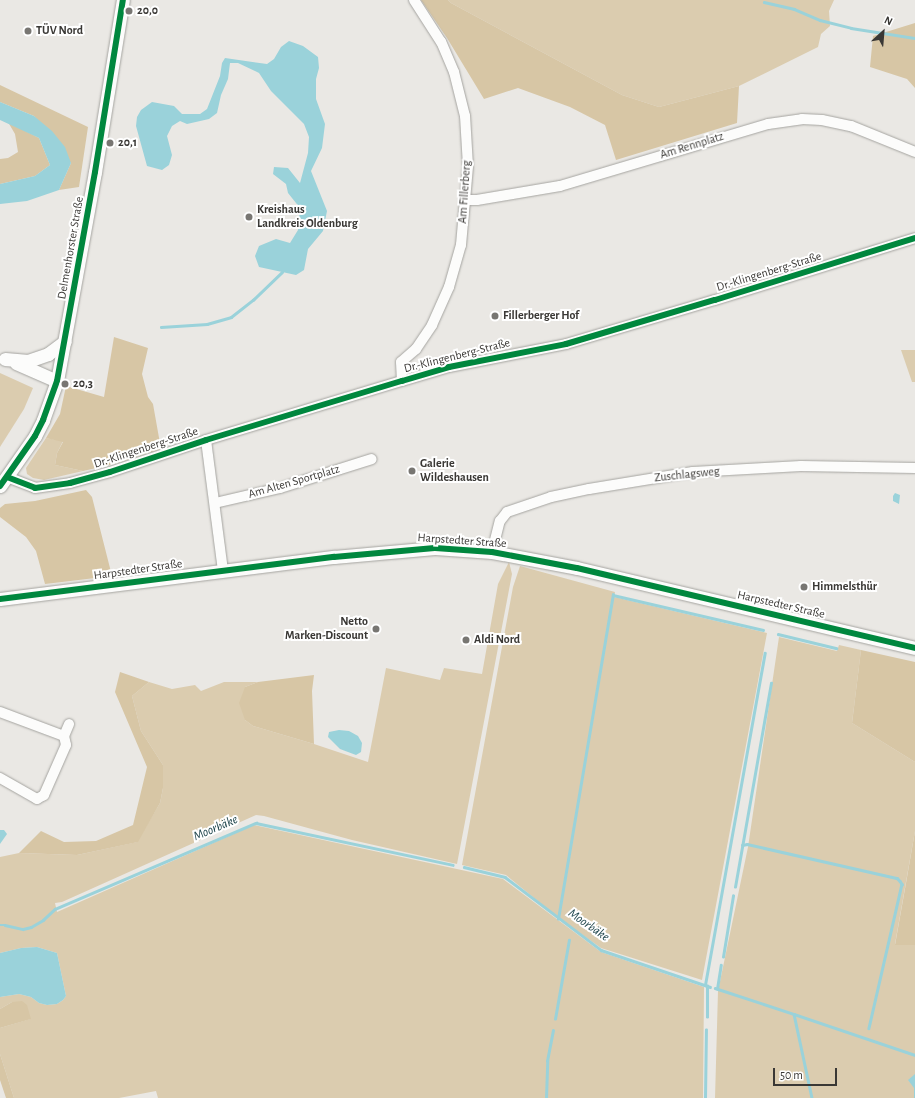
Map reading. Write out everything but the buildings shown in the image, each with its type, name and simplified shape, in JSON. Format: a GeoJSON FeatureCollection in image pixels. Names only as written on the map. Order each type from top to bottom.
{"type":"FeatureCollection","features":[{"type":"Feature","properties":{"kind":"main road","name":"Delmenhorster Straße"},"geometry":{"type":"LineString","coordinates":[[3,482],[43,420],[57,381],[111,80],[122,0]]}},
{"type":"Feature","properties":{"kind":"main road"},"geometry":{"type":"LineString","coordinates":[[2,358],[28,361],[48,354],[65,341]]}},
{"type":"Feature","properties":{"kind":"main road"},"geometry":{"type":"LineString","coordinates":[[2,358],[57,381]]}},
{"type":"Feature","properties":{"kind":"main road","name":"Harpstedter Straße"},"geometry":{"type":"LineString","coordinates":[[0,599],[414,548],[435,548],[492,552],[577,568],[915,648]]}},
{"type":"Feature","properties":{"kind":"street","name":"Am Fillerberg"},"geometry":{"type":"LineString","coordinates":[[402,381],[401,362],[416,349],[432,325],[449,287],[461,245],[466,200],[468,155],[465,116],[454,72],[441,42],[414,0]]}},
{"type":"Feature","properties":{"kind":"street","name":"Am Rennplatz"},"geometry":{"type":"LineString","coordinates":[[466,200],[478,200],[560,186],[768,124],[802,119],[822,120],[851,126],[915,152]]}},
{"type":"Feature","properties":{"kind":"street","name":"Dr.-Klingenberg-Straße"},"geometry":{"type":"LineString","coordinates":[[3,482],[34,488],[70,483],[110,472],[206,440],[449,367],[566,344],[915,238]]}},
{"type":"Feature","properties":{"kind":"street"},"geometry":{"type":"LineString","coordinates":[[206,440],[223,571]]}},
{"type":"Feature","properties":{"kind":"street","name":"Am Alten Sportplatz"},"geometry":{"type":"LineString","coordinates":[[215,503],[280,488],[372,459]]}},
{"type":"Feature","properties":{"kind":"street","name":"Zuschlagsweg"},"geometry":{"type":"LineString","coordinates":[[492,552],[500,521],[507,512],[551,497],[589,488],[693,472],[802,466],[915,468]]}},
{"type":"Feature","properties":{"kind":"street"},"geometry":{"type":"LineString","coordinates":[[0,712],[64,736]]}},
{"type":"Feature","properties":{"kind":"street"},"geometry":{"type":"LineString","coordinates":[[0,778],[37,800],[44,795],[64,752],[66,745],[64,736],[69,724]]}},
{"type":"Feature","properties":{"kind":"shaded area"},"geometry":{"type":"Polygon","coordinates":[[[421,0],[448,0],[622,95],[659,107],[739,86],[737,123],[616,160],[605,125],[570,107],[518,88],[484,99],[447,38],[421,0]]]}},
{"type":"Feature","properties":{"kind":"shaded area"},"geometry":{"type":"Polygon","coordinates":[[[448,0],[834,0],[829,11],[830,26],[821,34],[818,47],[739,86],[659,107],[622,95],[448,0]]]}},
{"type":"Feature","properties":{"kind":"shaded area"},"geometry":{"type":"Polygon","coordinates":[[[915,23],[915,88],[907,79],[870,67],[873,36],[915,23]]]}},
{"type":"Feature","properties":{"kind":"shaded area"},"geometry":{"type":"Polygon","coordinates":[[[0,85],[88,127],[79,187],[59,190],[71,163],[34,116],[0,102],[0,85]]]}},
{"type":"Feature","properties":{"kind":"shaded area"},"geometry":{"type":"Polygon","coordinates":[[[8,122],[39,138],[50,165],[35,176],[0,184],[0,159],[8,158],[18,152],[15,134],[8,122]]]}},
{"type":"Feature","properties":{"kind":"shaded area"},"geometry":{"type":"Polygon","coordinates":[[[114,337],[148,348],[142,374],[148,397],[153,404],[161,449],[114,464],[83,471],[55,465],[57,453],[63,442],[46,438],[60,414],[66,386],[104,397],[114,337]]]}},
{"type":"Feature","properties":{"kind":"shaded area"},"geometry":{"type":"Polygon","coordinates":[[[901,350],[915,350],[915,382],[912,382],[901,350]]]}},
{"type":"Feature","properties":{"kind":"shaded area"},"geometry":{"type":"Polygon","coordinates":[[[0,373],[33,388],[24,409],[0,447],[0,373]]]}},
{"type":"Feature","properties":{"kind":"shaded area"},"geometry":{"type":"Polygon","coordinates":[[[46,438],[63,441],[57,453],[55,465],[83,471],[44,480],[33,478],[27,474],[26,468],[46,438]]]}},
{"type":"Feature","properties":{"kind":"shaded area"},"geometry":{"type":"Polygon","coordinates":[[[86,490],[92,497],[112,576],[45,584],[36,551],[26,537],[0,517],[0,508],[5,504],[35,501],[86,490]]]}},
{"type":"Feature","properties":{"kind":"shaded area"},"geometry":{"type":"Polygon","coordinates":[[[509,562],[512,574],[457,864],[352,840],[256,815],[62,902],[55,903],[57,912],[254,825],[503,879],[601,952],[704,987],[703,1098],[158,1098],[156,1091],[119,1098],[14,1098],[0,1054],[0,1028],[30,1019],[12,1002],[0,1009],[0,997],[19,994],[31,997],[39,1003],[47,1005],[57,1004],[66,996],[57,953],[37,947],[21,948],[0,953],[0,857],[19,853],[77,855],[137,842],[160,803],[163,788],[163,765],[141,731],[132,696],[149,682],[172,689],[195,685],[201,691],[224,682],[258,682],[245,687],[245,720],[253,726],[368,762],[386,668],[440,680],[444,668],[482,674],[498,584],[509,562]]]}},
{"type":"Feature","properties":{"kind":"shaded area"},"geometry":{"type":"Polygon","coordinates":[[[520,566],[615,592],[614,597],[767,633],[702,980],[601,948],[560,919],[506,875],[462,865],[513,587],[520,566]]]}},
{"type":"Feature","properties":{"kind":"shaded area"},"geometry":{"type":"Polygon","coordinates":[[[779,637],[837,651],[839,645],[861,650],[852,723],[915,762],[915,831],[895,944],[915,945],[915,1098],[715,1098],[718,991],[748,847],[779,637]]]}},
{"type":"Feature","properties":{"kind":"shaded area"},"geometry":{"type":"Polygon","coordinates":[[[861,650],[915,662],[915,762],[852,723],[861,650]]]}},
{"type":"Feature","properties":{"kind":"shaded area"},"geometry":{"type":"Polygon","coordinates":[[[120,672],[149,682],[132,696],[141,731],[163,765],[163,788],[160,803],[138,842],[77,855],[19,853],[41,831],[64,842],[96,841],[133,825],[147,767],[115,692],[120,672]]]}},
{"type":"Feature","properties":{"kind":"shaded area"},"geometry":{"type":"Polygon","coordinates":[[[314,675],[312,691],[314,744],[253,726],[245,720],[239,703],[245,687],[258,682],[314,675]]]}},
{"type":"Feature","properties":{"kind":"shaded area"},"geometry":{"type":"Polygon","coordinates":[[[915,831],[915,945],[895,945],[906,883],[915,831]]]}},
{"type":"Feature","properties":{"kind":"shaded area"},"geometry":{"type":"Polygon","coordinates":[[[22,1001],[27,1005],[31,1019],[0,1028],[0,1009],[12,1002],[22,1001]]]}},
{"type":"Feature","properties":{"kind":"shaded area"},"geometry":{"type":"Polygon","coordinates":[[[0,1054],[14,1098],[6,1098],[0,1080],[0,1054]]]}},
{"type":"Feature","properties":{"kind":"water"},"geometry":{"type":"Polygon","coordinates":[[[289,41],[303,46],[318,57],[319,68],[316,79],[316,99],[325,124],[322,148],[311,171],[327,211],[323,231],[308,249],[304,270],[296,275],[259,267],[255,256],[259,246],[276,239],[290,243],[298,230],[300,208],[288,193],[286,184],[273,174],[274,167],[288,168],[300,183],[308,153],[309,137],[304,124],[271,91],[259,73],[238,63],[230,63],[228,79],[221,95],[217,113],[209,119],[187,124],[180,121],[172,126],[167,136],[172,155],[169,165],[162,170],[147,166],[136,126],[137,117],[141,110],[152,102],[174,106],[182,114],[200,114],[207,109],[220,76],[222,63],[225,58],[267,64],[274,59],[281,47],[289,41]]]}},
{"type":"Feature","properties":{"kind":"water"},"geometry":{"type":"Polygon","coordinates":[[[0,102],[34,116],[52,131],[65,147],[71,163],[59,190],[27,201],[0,204],[0,184],[35,176],[50,165],[39,138],[0,120],[0,102]]]}},
{"type":"Feature","properties":{"kind":"water"},"geometry":{"type":"Polygon","coordinates":[[[895,493],[900,495],[899,504],[893,501],[893,496],[895,493]]]}},
{"type":"Feature","properties":{"kind":"water"},"geometry":{"type":"Polygon","coordinates":[[[339,730],[349,731],[358,736],[362,743],[361,752],[356,755],[340,749],[328,737],[329,732],[339,730]]]}},
{"type":"Feature","properties":{"kind":"water"},"geometry":{"type":"Polygon","coordinates":[[[0,830],[4,830],[7,834],[0,844],[0,830]]]}},
{"type":"Feature","properties":{"kind":"water"},"geometry":{"type":"Polygon","coordinates":[[[37,947],[57,953],[66,996],[57,1004],[47,1005],[39,1003],[31,997],[19,994],[0,997],[0,953],[21,948],[37,947]]]}},
{"type":"Feature","properties":{"kind":"water"},"geometry":{"type":"Polygon","coordinates":[[[915,1074],[914,1098],[914,1088],[908,1080],[915,1074]]]}},
{"type":"Feature","properties":{"kind":"waterway"},"geometry":{"type":"LineString","coordinates":[[764,2],[794,9],[820,20],[851,28],[915,38]]}},
{"type":"Feature","properties":{"kind":"waterway"},"geometry":{"type":"LineString","coordinates":[[161,327],[207,324],[231,317],[253,300],[282,272]]}},
{"type":"Feature","properties":{"kind":"waterway"},"geometry":{"type":"LineString","coordinates":[[558,919],[613,595],[763,630]]}},
{"type":"Feature","properties":{"kind":"waterway"},"geometry":{"type":"LineString","coordinates":[[778,634],[836,648]]}},
{"type":"Feature","properties":{"kind":"waterway"},"geometry":{"type":"LineString","coordinates":[[705,985],[765,653]]}},
{"type":"Feature","properties":{"kind":"waterway"},"geometry":{"type":"LineString","coordinates":[[735,887],[771,683]]}},
{"type":"Feature","properties":{"kind":"waterway","name":"Moorbäke"},"geometry":{"type":"LineString","coordinates":[[0,925],[23,929],[31,927],[43,920],[55,909],[256,823],[453,865]]}},
{"type":"Feature","properties":{"kind":"waterway"},"geometry":{"type":"LineString","coordinates":[[742,845],[747,844],[897,878],[900,881],[902,884],[869,1028]]}},
{"type":"Feature","properties":{"kind":"waterway","name":"Moorbäke"},"geometry":{"type":"LineString","coordinates":[[464,867],[505,877],[601,950],[710,987]]}},
{"type":"Feature","properties":{"kind":"waterway"},"geometry":{"type":"LineString","coordinates":[[723,957],[733,896]]}},
{"type":"Feature","properties":{"kind":"waterway"},"geometry":{"type":"LineString","coordinates":[[555,1019],[569,940]]}},
{"type":"Feature","properties":{"kind":"waterway"},"geometry":{"type":"LineString","coordinates":[[717,989],[721,965]]}},
{"type":"Feature","properties":{"kind":"waterway"},"geometry":{"type":"LineString","coordinates":[[707,986],[707,1017]]}},
{"type":"Feature","properties":{"kind":"waterway","name":"Moorbäke"},"geometry":{"type":"LineString","coordinates":[[715,988],[794,1014],[812,1098]]}},
{"type":"Feature","properties":{"kind":"waterway"},"geometry":{"type":"LineString","coordinates":[[794,1014],[915,1055]]}},
{"type":"Feature","properties":{"kind":"waterway"},"geometry":{"type":"LineString","coordinates":[[705,1098],[706,1030]]}},
{"type":"Feature","properties":{"kind":"waterway"},"geometry":{"type":"LineString","coordinates":[[546,1098],[547,1061],[553,1031]]}},
{"type":"Feature","properties":{"kind":"cycle path"},"geometry":{"type":"LineString","coordinates":[[0,486],[35,436],[43,420],[57,381],[95,172],[123,0]]}},
{"type":"Feature","properties":{"kind":"cycle path"},"geometry":{"type":"LineString","coordinates":[[7,477],[35,488],[70,483],[110,472],[206,440],[449,367],[566,344],[715,300],[915,238]]}},
{"type":"Feature","properties":{"kind":"cycle path"},"geometry":{"type":"LineString","coordinates":[[0,599],[334,557],[435,548],[492,552],[577,568],[915,648]]}},
{"type":"Feature","properties":{"kind":"place","name":"20,0"},"geometry":{"type":"Point","coordinates":[129,11]}},
{"type":"Feature","properties":{"kind":"place","name":"TÜV Nord"},"geometry":{"type":"Point","coordinates":[28,31]}},
{"type":"Feature","properties":{"kind":"place","name":"20,1"},"geometry":{"type":"Point","coordinates":[110,143]}},
{"type":"Feature","properties":{"kind":"place","name":"Kreishaus Landkreis Oldenburg"},"geometry":{"type":"Point","coordinates":[249,217]}},
{"type":"Feature","properties":{"kind":"place","name":"Fillerberger Hof"},"geometry":{"type":"Point","coordinates":[495,316]}},
{"type":"Feature","properties":{"kind":"place","name":"20,3"},"geometry":{"type":"Point","coordinates":[65,384]}},
{"type":"Feature","properties":{"kind":"place","name":"Galerie Wildeshausen"},"geometry":{"type":"Point","coordinates":[412,471]}},
{"type":"Feature","properties":{"kind":"place","name":"Himmelsthür"},"geometry":{"type":"Point","coordinates":[804,587]}},
{"type":"Feature","properties":{"kind":"place","name":"Netto Marken-Discount"},"geometry":{"type":"Point","coordinates":[376,629]}},
{"type":"Feature","properties":{"kind":"place","name":"Aldi Nord"},"geometry":{"type":"Point","coordinates":[466,640]}}]}
